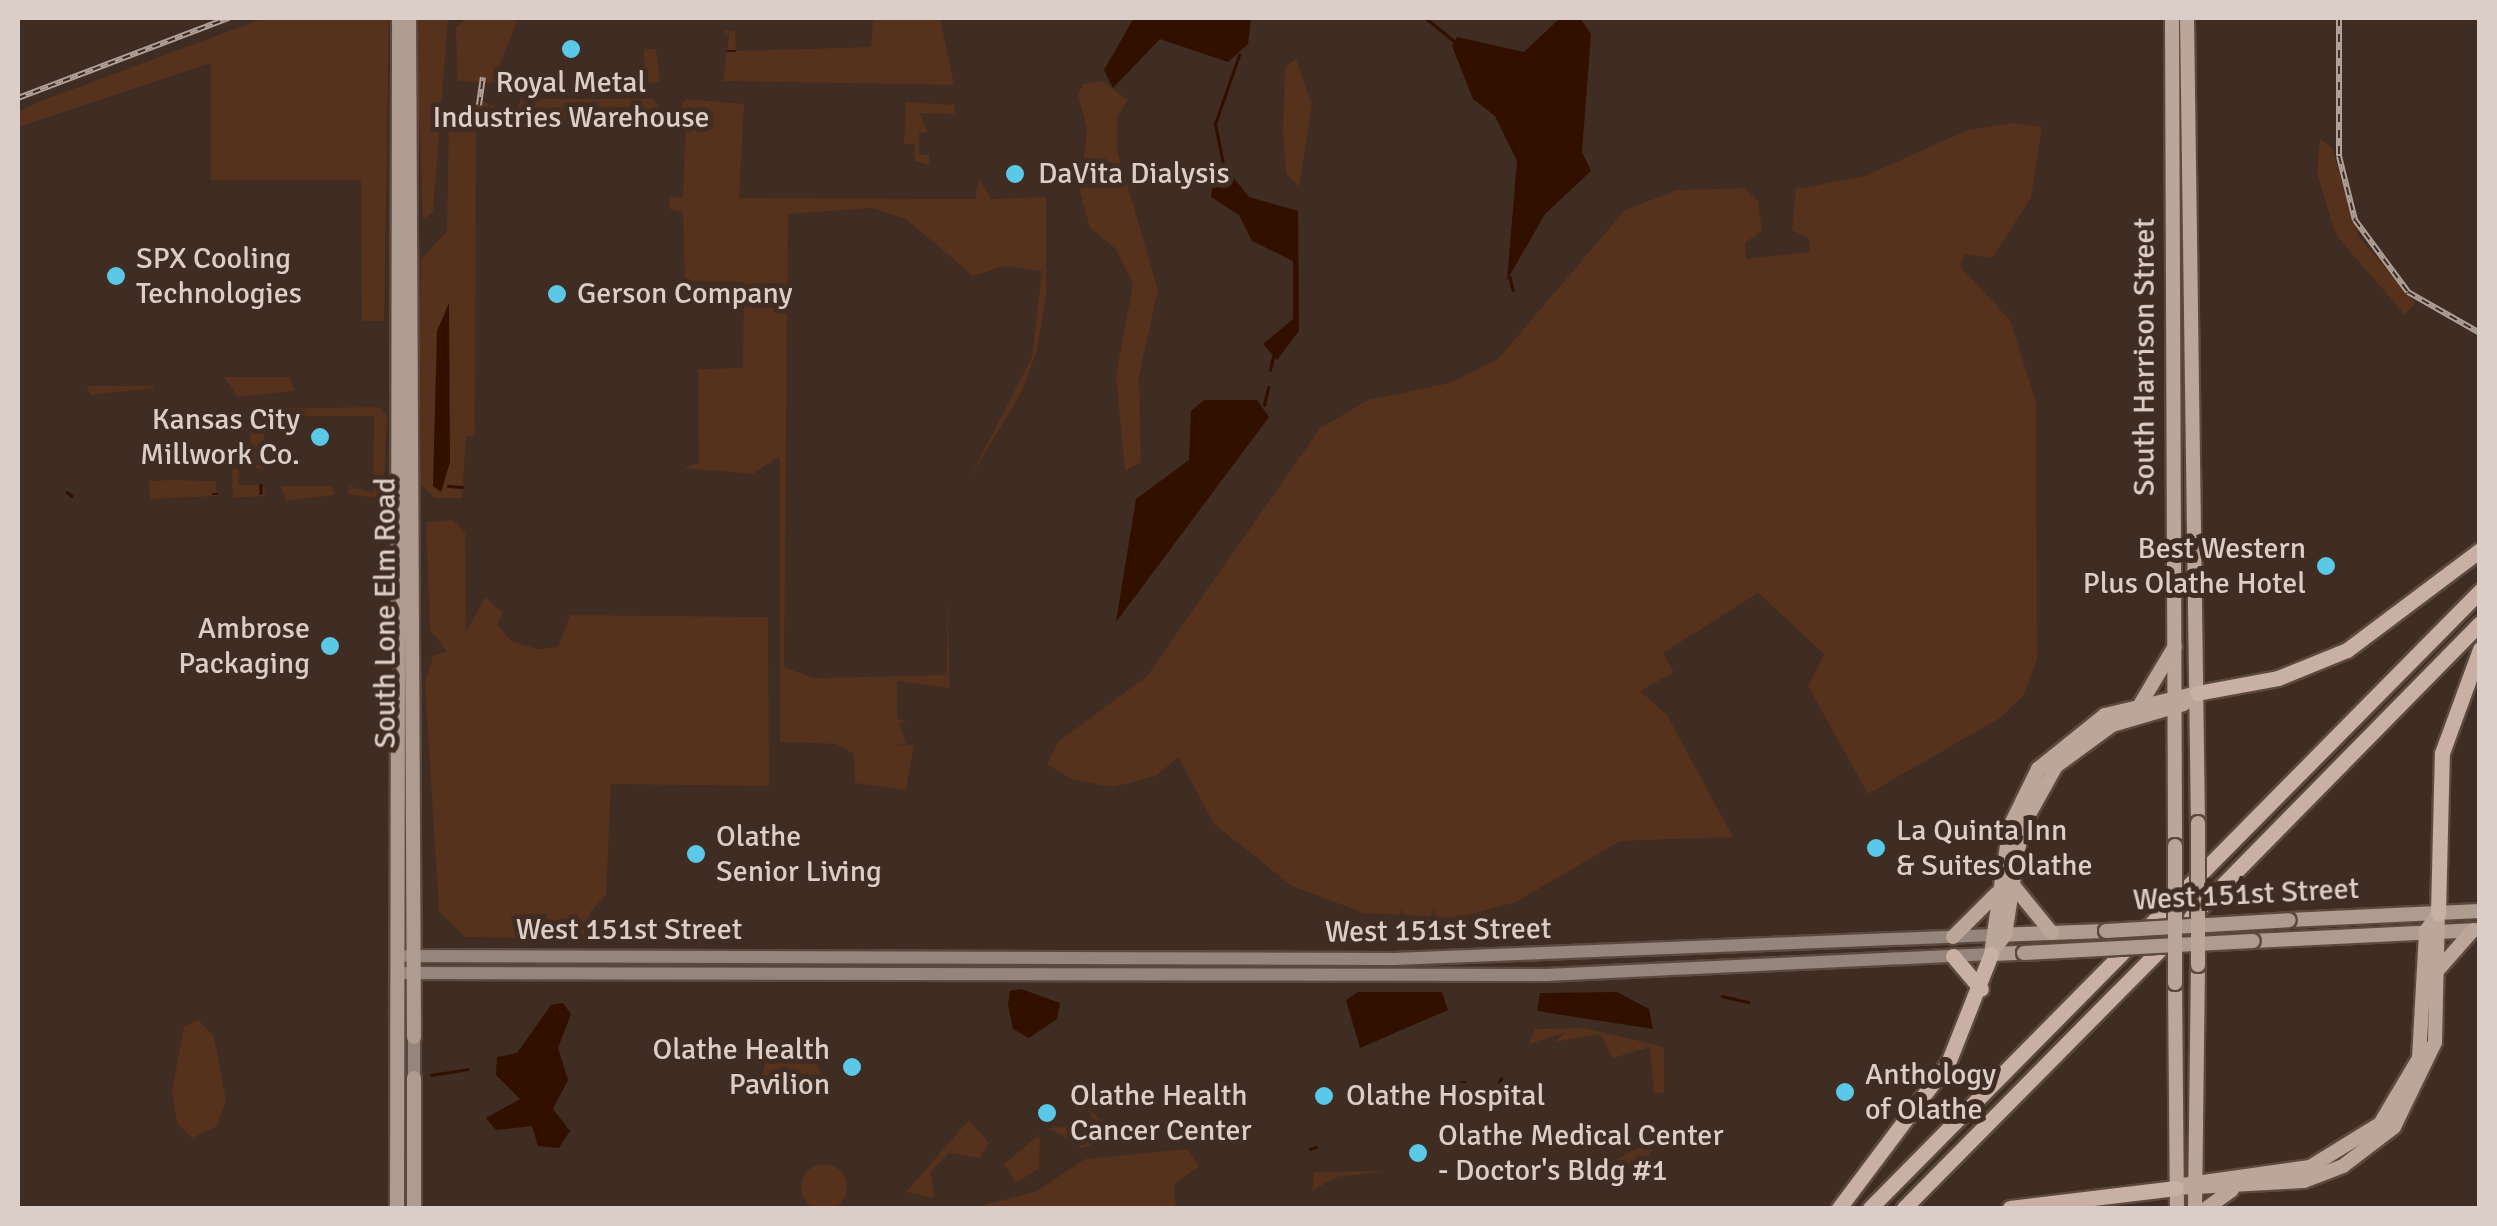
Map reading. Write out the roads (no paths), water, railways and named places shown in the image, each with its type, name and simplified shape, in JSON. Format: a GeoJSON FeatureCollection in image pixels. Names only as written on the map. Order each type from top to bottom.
{"type":"FeatureCollection","features":[{"type":"Feature","properties":{"kind":"highway","name":"South Harrison Street"},"geometry":{"type":"LineString","coordinates":[[2172,18],[2176,1208]]}},
{"type":"Feature","properties":{"kind":"highway","name":"South Harrison Street"},"geometry":{"type":"LineString","coordinates":[[2187,18],[2198,822],[2196,1208]]}},
{"type":"Feature","properties":{"kind":"highway"},"geometry":{"type":"LineString","coordinates":[[1953,938],[2006,886],[2022,828],[2056,766],[2112,725],[2197,693],[2278,678],[2347,650],[2480,550]]}},
{"type":"Feature","properties":{"kind":"highway"},"geometry":{"type":"LineString","coordinates":[[1870,1208],[2480,591]]}},
{"type":"Feature","properties":{"kind":"highway"},"geometry":{"type":"LineString","coordinates":[[1904,1208],[2480,623]]}},
{"type":"Feature","properties":{"kind":"highway"},"geometry":{"type":"LineString","coordinates":[[2140,704],[2177,645]]}},
{"type":"Feature","properties":{"kind":"highway"},"geometry":{"type":"LineString","coordinates":[[2010,1208],[2176,1188],[2223,1176],[2328,1160],[2391,1112],[2423,1043],[2432,931],[2438,912],[2442,753],[2480,650]]}},
{"type":"Feature","properties":{"kind":"highway"},"geometry":{"type":"LineString","coordinates":[[1840,1208],[1948,1063],[1981,989],[1999,935],[2010,826],[2038,769],[2083,727],[2140,704],[2177,702]]}},
{"type":"Feature","properties":{"kind":"highway"},"geometry":{"type":"LineString","coordinates":[[2006,886],[2052,933]]}},
{"type":"Feature","properties":{"kind":"highway"},"geometry":{"type":"LineString","coordinates":[[2438,971],[2476,930]]}},
{"type":"Feature","properties":{"kind":"highway"},"geometry":{"type":"LineString","coordinates":[[2196,1182],[2238,1188],[2328,1173],[2394,1126],[2432,1056],[2438,971],[2432,931]]}},
{"type":"Feature","properties":{"kind":"highway"},"geometry":{"type":"LineString","coordinates":[[1952,956],[1981,989]]}},
{"type":"Feature","properties":{"kind":"highway"},"geometry":{"type":"LineString","coordinates":[[2195,1145],[2223,1176]]}},
{"type":"Feature","properties":{"kind":"highway"},"geometry":{"type":"LineString","coordinates":[[2207,1208],[2238,1188]]}},
{"type":"Feature","properties":{"kind":"main road","name":"South Lone Elm Road"},"geometry":{"type":"LineString","coordinates":[[397,1208],[398,18]]}},
{"type":"Feature","properties":{"kind":"main road","name":"South Lone Elm Road"},"geometry":{"type":"LineString","coordinates":[[409,18],[414,1208]]}},
{"type":"Feature","properties":{"kind":"main road","name":"West 151st Street"},"geometry":{"type":"LineString","coordinates":[[397,956],[1543,957],[2480,911]]}},
{"type":"Feature","properties":{"kind":"main road","name":"West 151st Street"},"geometry":{"type":"LineString","coordinates":[[397,974],[1546,975],[2476,930]]}},
{"type":"Feature","properties":{"kind":"main road"},"geometry":{"type":"LineString","coordinates":[[775,973],[776,958]]}},
{"type":"Feature","properties":{"kind":"waterway"},"geometry":{"type":"LineString","coordinates":[[1427,19],[1454,41]]}},
{"type":"Feature","properties":{"kind":"waterway"},"geometry":{"type":"LineString","coordinates":[[728,51],[735,51]]}},
{"type":"Feature","properties":{"kind":"waterway"},"geometry":{"type":"LineString","coordinates":[[1225,174],[1215,124],[1239,55]]}},
{"type":"Feature","properties":{"kind":"waterway"},"geometry":{"type":"LineString","coordinates":[[1510,277],[1513,290]]}},
{"type":"Feature","properties":{"kind":"waterway"},"geometry":{"type":"LineString","coordinates":[[1270,370],[1273,357]]}},
{"type":"Feature","properties":{"kind":"waterway"},"geometry":{"type":"LineString","coordinates":[[1264,405],[1268,387]]}},
{"type":"Feature","properties":{"kind":"waterway"},"geometry":{"type":"LineString","coordinates":[[261,485],[261,493]]}},
{"type":"Feature","properties":{"kind":"waterway"},"geometry":{"type":"LineString","coordinates":[[448,486],[462,487]]}},
{"type":"Feature","properties":{"kind":"waterway"},"geometry":{"type":"LineString","coordinates":[[67,492],[72,496]]}},
{"type":"Feature","properties":{"kind":"waterway"},"geometry":{"type":"LineString","coordinates":[[1722,996],[1748,1002]]}},
{"type":"Feature","properties":{"kind":"waterway"},"geometry":{"type":"LineString","coordinates":[[431,1075],[468,1069]]}},
{"type":"Feature","properties":{"kind":"waterway"},"geometry":{"type":"LineString","coordinates":[[1451,1082],[1465,1082]]}},
{"type":"Feature","properties":{"kind":"waterway"},"geometry":{"type":"LineString","coordinates":[[1310,1149],[1316,1147]]}},
{"type":"Feature","properties":{"kind":"railway"},"geometry":{"type":"LineString","coordinates":[[18,98],[229,18]]}},
{"type":"Feature","properties":{"kind":"railway"},"geometry":{"type":"LineString","coordinates":[[2339,18],[2339,156],[2355,220],[2408,292],[2480,333]]}},
{"type":"Feature","properties":{"kind":"railway"},"geometry":{"type":"LineString","coordinates":[[479,105],[483,77]]}},
{"type":"Feature","properties":{"kind":"place","name":"Royal Metal Industries Warehouse"},"geometry":{"type":"Point","coordinates":[571,49]}},
{"type":"Feature","properties":{"kind":"place","name":"DaVita Dialysis"},"geometry":{"type":"Point","coordinates":[1015,174]}},
{"type":"Feature","properties":{"kind":"place","name":"SPX Cooling Technologies"},"geometry":{"type":"Point","coordinates":[116,276]}},
{"type":"Feature","properties":{"kind":"place","name":"Gerson Company"},"geometry":{"type":"Point","coordinates":[557,294]}},
{"type":"Feature","properties":{"kind":"place","name":"Kansas City Millwork Co."},"geometry":{"type":"Point","coordinates":[320,437]}},
{"type":"Feature","properties":{"kind":"place","name":"Best Western Plus Olathe Hotel"},"geometry":{"type":"Point","coordinates":[2326,566]}},
{"type":"Feature","properties":{"kind":"place","name":"Ambrose Packaging"},"geometry":{"type":"Point","coordinates":[330,646]}},
{"type":"Feature","properties":{"kind":"place","name":"La Quinta Inn & Suites Olathe"},"geometry":{"type":"Point","coordinates":[1876,848]}},
{"type":"Feature","properties":{"kind":"place","name":"Olathe Senior Living"},"geometry":{"type":"Point","coordinates":[696,854]}},
{"type":"Feature","properties":{"kind":"place","name":"Olathe Health Pavilion"},"geometry":{"type":"Point","coordinates":[852,1067]}},
{"type":"Feature","properties":{"kind":"place","name":"Anthology of Olathe"},"geometry":{"type":"Point","coordinates":[1845,1092]}},
{"type":"Feature","properties":{"kind":"place","name":"Olathe Hospital"},"geometry":{"type":"Point","coordinates":[1324,1096]}},
{"type":"Feature","properties":{"kind":"place","name":"Olathe Health Cancer Center"},"geometry":{"type":"Point","coordinates":[1047,1113]}},
{"type":"Feature","properties":{"kind":"place","name":"Olathe Medical Center - Doctor's Bldg #1"},"geometry":{"type":"Point","coordinates":[1418,1153]}}]}
